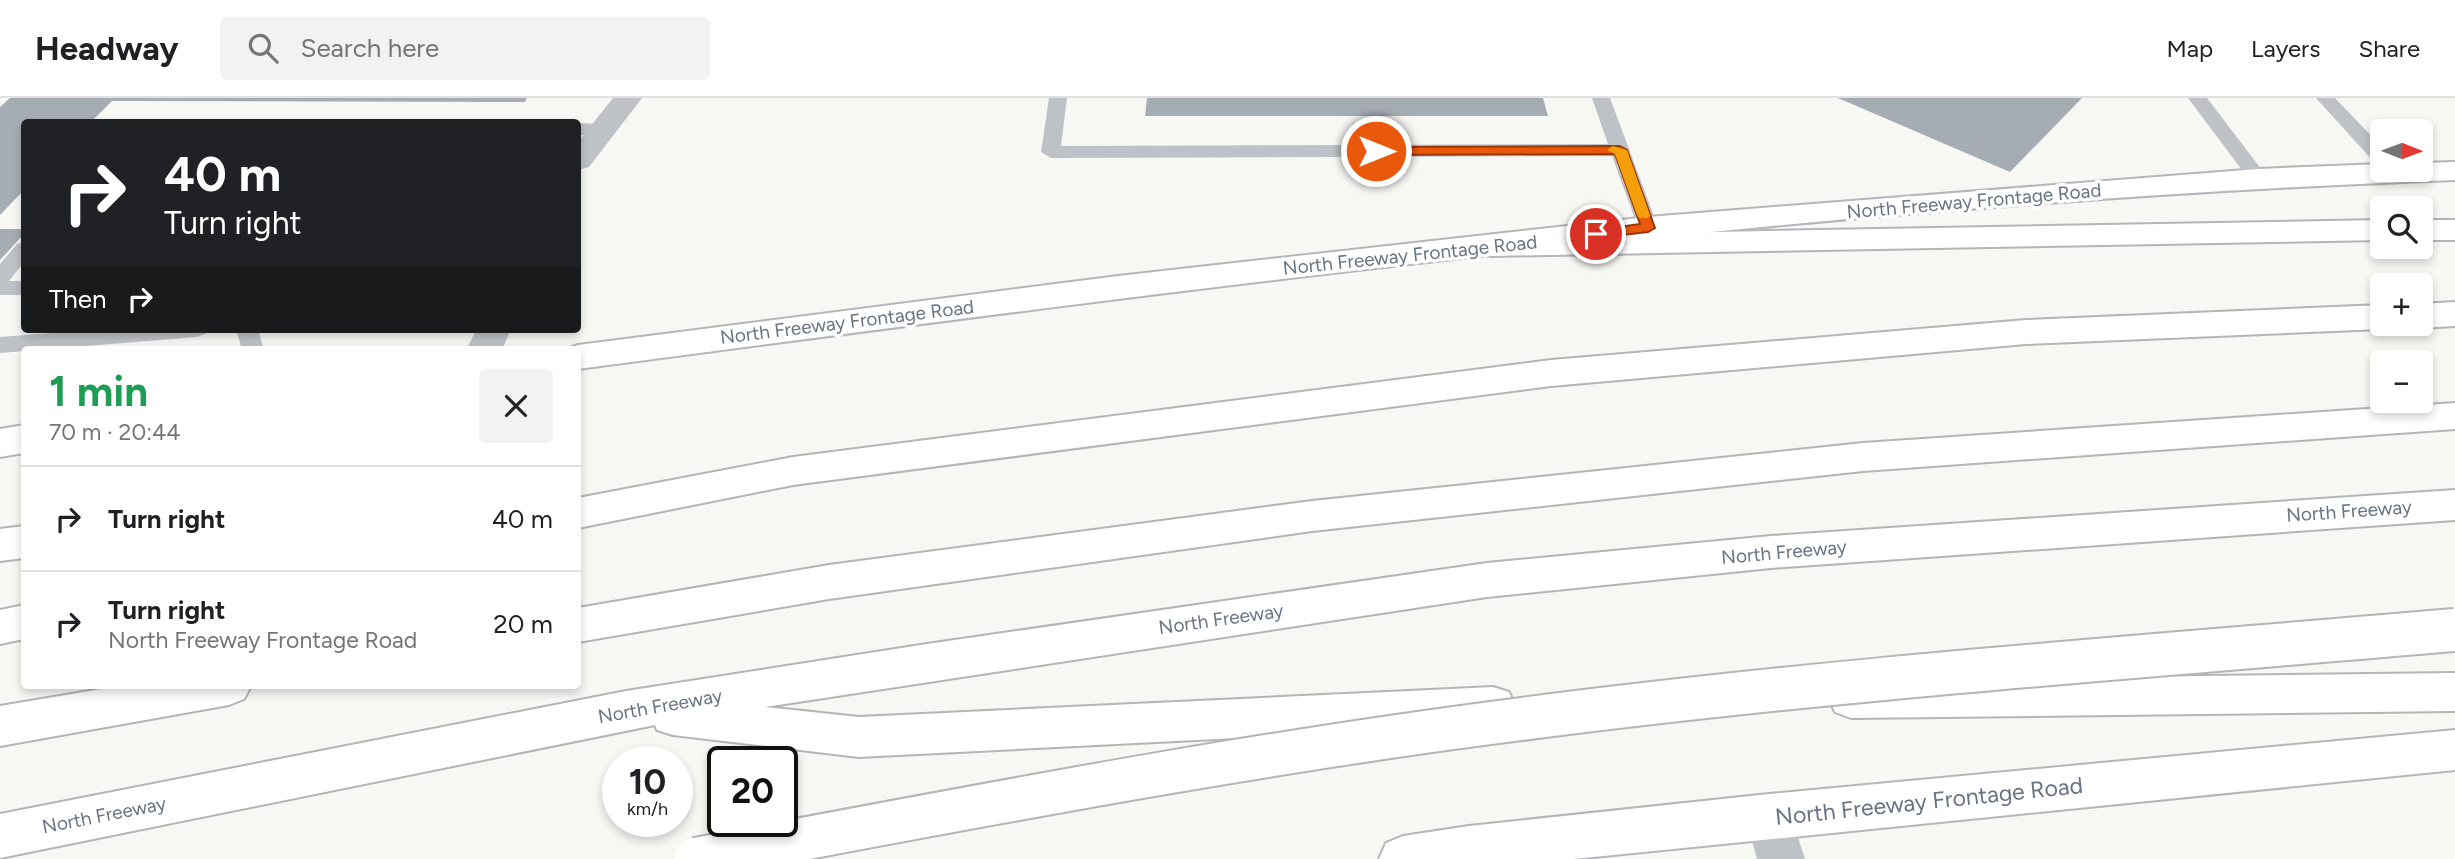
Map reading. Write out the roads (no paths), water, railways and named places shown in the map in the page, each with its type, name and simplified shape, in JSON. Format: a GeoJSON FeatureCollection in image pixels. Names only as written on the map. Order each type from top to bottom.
{"type":"FeatureCollection","features":[{"type":"Feature","properties":{"kind":"main road","name":"North Freeway Frontage Road"},"geometry":{"type":"LineString","coordinates":[[581,357],[1118,287],[1648,228],[2370,169]]}},
{"type":"Feature","properties":{"kind":"main road","name":"North Freeway Frontage Road"},"geometry":{"type":"LineString","coordinates":[[2433,170],[2455,171]]}},
{"type":"Feature","properties":{"kind":"main road"},"geometry":{"type":"LineString","coordinates":[[1491,246],[2370,230]]}},
{"type":"Feature","properties":{"kind":"main road"},"geometry":{"type":"LineString","coordinates":[[2433,230],[2455,230]]}},
{"type":"Feature","properties":{"kind":"main road"},"geometry":{"type":"LineString","coordinates":[[2433,315],[2455,314]]}},
{"type":"Feature","properties":{"kind":"main road"},"geometry":{"type":"LineString","coordinates":[[581,489],[793,471],[1551,373],[2026,332],[2370,318]]}},
{"type":"Feature","properties":{"kind":"main road"},"geometry":{"type":"LineString","coordinates":[[581,624],[829,582],[1326,514],[1863,457],[2455,416]]}},
{"type":"Feature","properties":{"kind":"main road"},"geometry":{"type":"LineString","coordinates":[[0,443],[21,440]]}},
{"type":"Feature","properties":{"kind":"main road"},"geometry":{"type":"LineString","coordinates":[[581,512],[793,471]]}},
{"type":"Feature","properties":{"kind":"main road","name":"North Freeway"},"geometry":{"type":"LineString","coordinates":[[0,836],[626,710],[927,662],[1487,580],[1771,552],[2455,505]]}},
{"type":"Feature","properties":{"kind":"main road"},"geometry":{"type":"LineString","coordinates":[[0,545],[21,542]]}},
{"type":"Feature","properties":{"kind":"main road"},"geometry":{"type":"LineString","coordinates":[[0,627],[21,623]]}},
{"type":"Feature","properties":{"kind":"main road"},"geometry":{"type":"LineString","coordinates":[[696,859],[1075,788],[1382,738],[1764,689],[2455,630]]}},
{"type":"Feature","properties":{"kind":"main road"},"geometry":{"type":"LineString","coordinates":[[0,726],[212,689]]}},
{"type":"Feature","properties":{"kind":"main road"},"geometry":{"type":"LineString","coordinates":[[626,710],[859,737],[1576,702],[2455,692]]}},
{"type":"Feature","properties":{"kind":"main road","name":"North Freeway Frontage Road"},"geometry":{"type":"LineString","coordinates":[[1403,859],[1469,848],[1775,837],[2455,750]]}},
{"type":"Feature","properties":{"kind":"street"},"geometry":{"type":"LineString","coordinates":[[581,153],[590,129],[628,98]]}},
{"type":"Feature","properties":{"kind":"lane"},"geometry":{"type":"LineString","coordinates":[[1058,98],[1051,152],[1620,150]]}},
{"type":"Feature","properties":{"kind":"lane"},"geometry":{"type":"LineString","coordinates":[[1601,98],[1648,228]]}},
{"type":"Feature","properties":{"kind":"lane"},"geometry":{"type":"LineString","coordinates":[[2197,98],[2258,178]]}},
{"type":"Feature","properties":{"kind":"lane"},"geometry":{"type":"LineString","coordinates":[[2325,98],[2370,147]]}},
{"type":"Feature","properties":{"kind":"lane"},"geometry":{"type":"LineString","coordinates":[[0,278],[21,253]]}},
{"type":"Feature","properties":{"kind":"lane"},"geometry":{"type":"LineString","coordinates":[[0,288],[21,288]]}},
{"type":"Feature","properties":{"kind":"lane"},"geometry":{"type":"LineString","coordinates":[[0,345],[148,333]]}}]}
